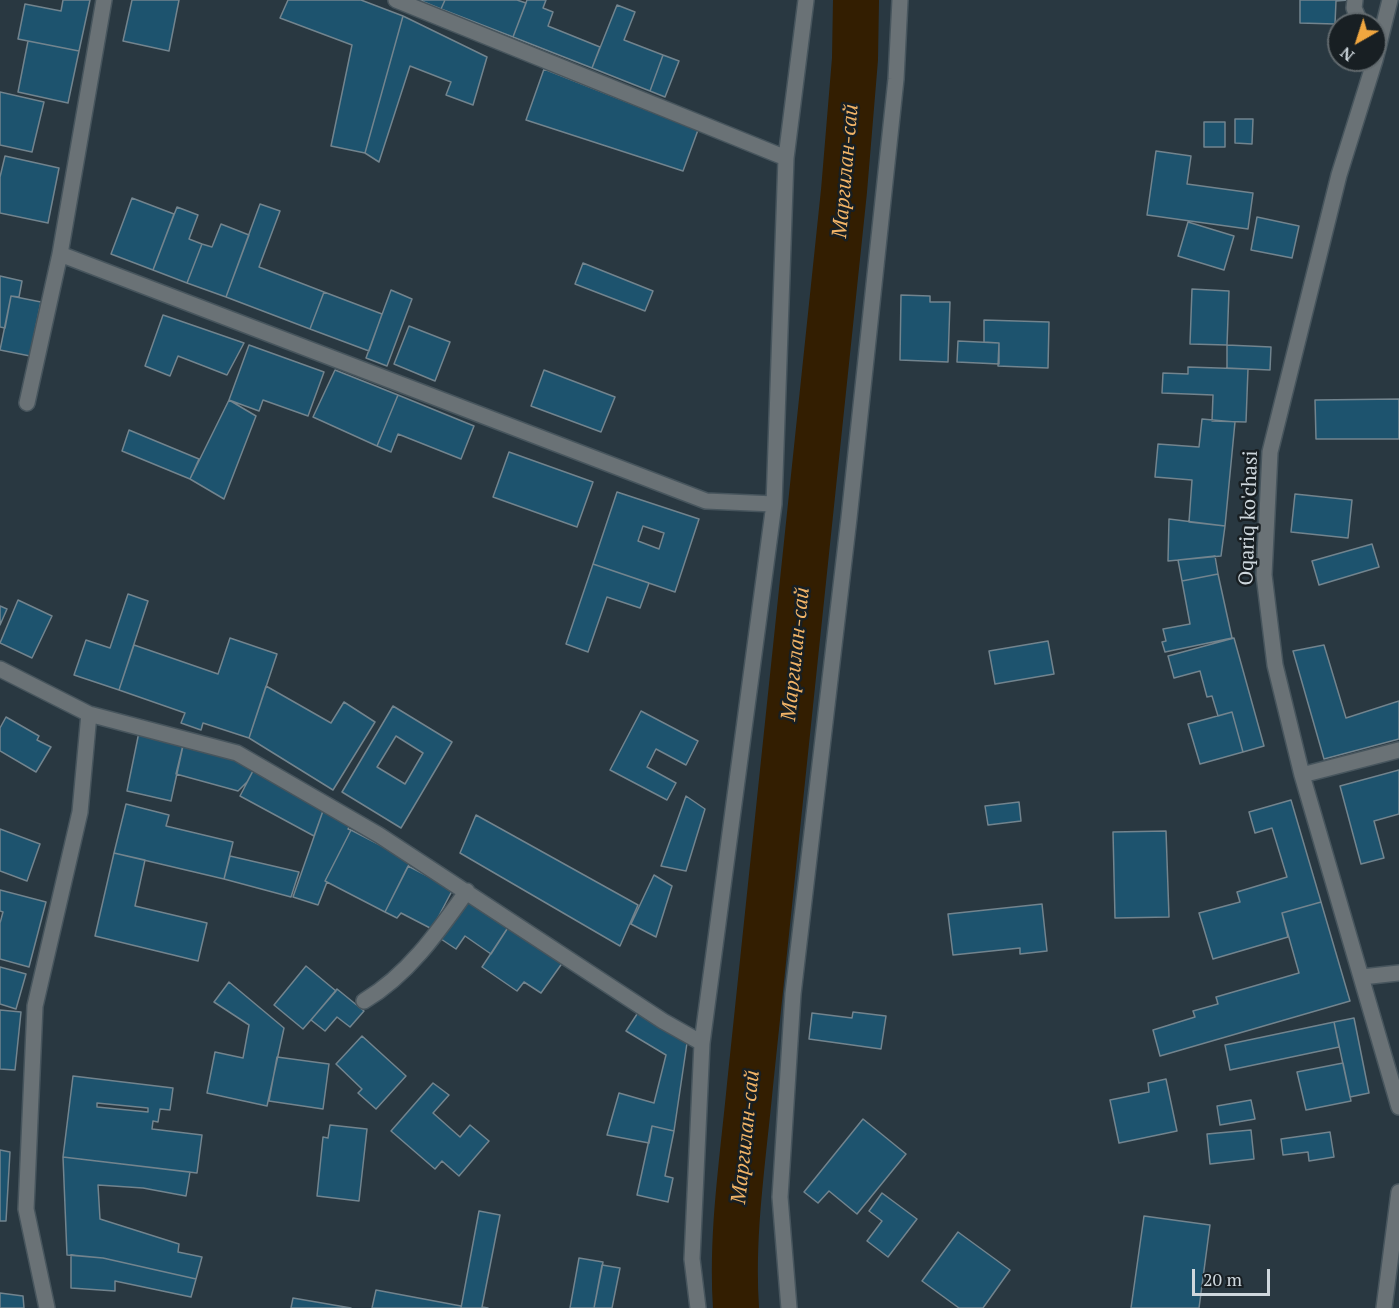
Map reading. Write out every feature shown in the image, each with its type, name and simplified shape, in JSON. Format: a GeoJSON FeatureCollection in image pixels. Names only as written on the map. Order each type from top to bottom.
{"type":"FeatureCollection","features":[{"type":"Feature","properties":{"kind":"street"},"geometry":{"type":"LineString","coordinates":[[27,403],[60,254],[104,0]]}},
{"type":"Feature","properties":{"kind":"street"},"geometry":{"type":"LineString","coordinates":[[396,0],[786,158]]}},
{"type":"Feature","properties":{"kind":"street"},"geometry":{"type":"LineString","coordinates":[[698,1308],[692,1259],[702,1043],[774,504],[786,158],[806,0]]}},
{"type":"Feature","properties":{"kind":"street"},"geometry":{"type":"LineString","coordinates":[[789,1308],[780,1197],[793,994],[851,495],[896,79],[900,0]]}},
{"type":"Feature","properties":{"kind":"street","name":"Oqariq ko'chasi"},"geometry":{"type":"LineString","coordinates":[[1371,72],[1339,175],[1270,452],[1264,575],[1275,665],[1302,775],[1399,1107]]}},
{"type":"Feature","properties":{"kind":"street"},"geometry":{"type":"LineString","coordinates":[[60,254],[706,501],[774,504]]}},
{"type":"Feature","properties":{"kind":"street"},"geometry":{"type":"LineString","coordinates":[[0,669],[89,714],[237,753],[379,835],[663,1021],[702,1043]]}},
{"type":"Feature","properties":{"kind":"street"},"geometry":{"type":"LineString","coordinates":[[47,1308],[26,1209],[35,1006],[80,812],[89,714]]}},
{"type":"Feature","properties":{"kind":"street"},"geometry":{"type":"LineString","coordinates":[[1302,775],[1399,750]]}},
{"type":"Feature","properties":{"kind":"street"},"geometry":{"type":"LineString","coordinates":[[364,1001],[380,992],[433,940],[467,891]]}},
{"type":"Feature","properties":{"kind":"street"},"geometry":{"type":"LineString","coordinates":[[1362,977],[1399,973]]}},
{"type":"Feature","properties":{"kind":"street"},"geometry":{"type":"LineString","coordinates":[[1384,1308],[1399,1192]]}},
{"type":"Feature","properties":{"kind":"building"},"geometry":{"type":"Polygon","coordinates":[[[63,0],[90,0],[79,51],[18,39],[25,4],[61,11],[63,0]]]}},
{"type":"Feature","properties":{"kind":"building"},"geometry":{"type":"Polygon","coordinates":[[[132,0],[179,0],[169,51],[123,41],[132,0]]]}},
{"type":"Feature","properties":{"kind":"building"},"geometry":{"type":"Polygon","coordinates":[[[288,0],[361,0],[403,16],[365,153],[331,146],[352,45],[280,18],[288,0]]]}},
{"type":"Feature","properties":{"kind":"building"},"geometry":{"type":"Polygon","coordinates":[[[419,0],[445,0],[441,9],[419,0]]]}},
{"type":"Feature","properties":{"kind":"building"},"geometry":{"type":"Polygon","coordinates":[[[445,0],[517,0],[526,3],[513,37],[441,9],[445,0]]]}},
{"type":"Feature","properties":{"kind":"building"},"geometry":{"type":"Polygon","coordinates":[[[527,0],[546,0],[543,8],[553,12],[548,26],[600,47],[592,68],[513,37],[527,0]]]}},
{"type":"Feature","properties":{"kind":"building"},"geometry":{"type":"Polygon","coordinates":[[[1300,0],[1349,0],[1336,1],[1336,12],[1327,12],[1327,24],[1300,23],[1300,0]]]}},
{"type":"Feature","properties":{"kind":"building"},"geometry":{"type":"Polygon","coordinates":[[[617,5],[635,12],[624,40],[663,55],[650,91],[592,68],[617,5]]]}},
{"type":"Feature","properties":{"kind":"building"},"geometry":{"type":"Polygon","coordinates":[[[403,16],[487,57],[473,105],[446,95],[451,82],[410,66],[379,162],[365,153],[403,16]]]}},
{"type":"Feature","properties":{"kind":"building"},"geometry":{"type":"Polygon","coordinates":[[[28,41],[79,51],[68,103],[18,92],[28,41]]]}},
{"type":"Feature","properties":{"kind":"building"},"geometry":{"type":"Polygon","coordinates":[[[663,55],[679,61],[665,97],[650,91],[663,55]]]}},
{"type":"Feature","properties":{"kind":"building"},"geometry":{"type":"Polygon","coordinates":[[[544,69],[698,130],[683,171],[526,120],[544,69]]]}},
{"type":"Feature","properties":{"kind":"building"},"geometry":{"type":"Polygon","coordinates":[[[0,92],[44,102],[32,152],[0,145],[0,92]]]}},
{"type":"Feature","properties":{"kind":"building"},"geometry":{"type":"Polygon","coordinates":[[[1235,119],[1253,119],[1252,144],[1235,143],[1235,119]]]}},
{"type":"Feature","properties":{"kind":"building"},"geometry":{"type":"Polygon","coordinates":[[[1204,122],[1225,122],[1225,147],[1204,147],[1204,122]]]}},
{"type":"Feature","properties":{"kind":"building"},"geometry":{"type":"Polygon","coordinates":[[[1156,151],[1191,156],[1187,184],[1253,193],[1248,229],[1147,215],[1156,151]]]}},
{"type":"Feature","properties":{"kind":"building"},"geometry":{"type":"Polygon","coordinates":[[[5,156],[59,168],[48,223],[0,213],[0,177],[5,156]]]}},
{"type":"Feature","properties":{"kind":"building"},"geometry":{"type":"Polygon","coordinates":[[[132,198],[174,214],[153,270],[111,254],[132,198]]]}},
{"type":"Feature","properties":{"kind":"building"},"geometry":{"type":"Polygon","coordinates":[[[260,204],[280,211],[259,267],[324,292],[310,329],[226,297],[260,204]]]}},
{"type":"Feature","properties":{"kind":"building"},"geometry":{"type":"Polygon","coordinates":[[[177,207],[198,215],[189,239],[202,244],[187,283],[153,270],[177,207]]]}},
{"type":"Feature","properties":{"kind":"building"},"geometry":{"type":"Polygon","coordinates":[[[1257,217],[1299,226],[1292,258],[1251,250],[1257,217]]]}},
{"type":"Feature","properties":{"kind":"building"},"geometry":{"type":"Polygon","coordinates":[[[1188,222],[1234,236],[1224,270],[1178,256],[1188,222]]]}},
{"type":"Feature","properties":{"kind":"building"},"geometry":{"type":"Polygon","coordinates":[[[221,224],[249,235],[226,297],[187,283],[202,244],[212,247],[221,224]]]}},
{"type":"Feature","properties":{"kind":"building"},"geometry":{"type":"Polygon","coordinates":[[[583,263],[653,291],[645,311],[575,284],[583,263]]]}},
{"type":"Feature","properties":{"kind":"building"},"geometry":{"type":"Polygon","coordinates":[[[0,276],[22,281],[19,297],[11,296],[5,328],[0,327],[0,276]]]}},
{"type":"Feature","properties":{"kind":"building"},"geometry":{"type":"Polygon","coordinates":[[[1192,289],[1229,291],[1227,345],[1190,344],[1192,289]]]}},
{"type":"Feature","properties":{"kind":"building"},"geometry":{"type":"Polygon","coordinates":[[[391,290],[412,299],[387,366],[366,358],[391,290]]]}},
{"type":"Feature","properties":{"kind":"building"},"geometry":{"type":"Polygon","coordinates":[[[324,292],[382,314],[369,351],[310,329],[324,292]]]}},
{"type":"Feature","properties":{"kind":"building"},"geometry":{"type":"Polygon","coordinates":[[[901,295],[930,296],[930,302],[950,302],[948,362],[900,360],[901,295]]]}},
{"type":"Feature","properties":{"kind":"building"},"geometry":{"type":"Polygon","coordinates":[[[11,296],[41,302],[30,356],[0,350],[11,296]]]}},
{"type":"Feature","properties":{"kind":"building"},"geometry":{"type":"Polygon","coordinates":[[[163,315],[244,343],[227,375],[178,356],[170,376],[145,366],[163,315]]]}},
{"type":"Feature","properties":{"kind":"building"},"geometry":{"type":"Polygon","coordinates":[[[984,320],[1049,322],[1048,368],[998,366],[999,343],[984,342],[984,320]]]}},
{"type":"Feature","properties":{"kind":"building"},"geometry":{"type":"Polygon","coordinates":[[[409,326],[450,342],[435,381],[394,364],[409,326]]]}},
{"type":"Feature","properties":{"kind":"building"},"geometry":{"type":"Polygon","coordinates":[[[958,341],[999,343],[999,364],[957,362],[958,341]]]}},
{"type":"Feature","properties":{"kind":"building"},"geometry":{"type":"Polygon","coordinates":[[[249,345],[324,372],[308,416],[263,400],[259,411],[229,400],[249,345]]]}},
{"type":"Feature","properties":{"kind":"building"},"geometry":{"type":"Polygon","coordinates":[[[1227,345],[1271,347],[1270,370],[1227,368],[1227,345]]]}},
{"type":"Feature","properties":{"kind":"building"},"geometry":{"type":"Polygon","coordinates":[[[1188,367],[1248,369],[1246,422],[1212,421],[1213,395],[1162,393],[1163,373],[1188,374],[1188,367]]]}},
{"type":"Feature","properties":{"kind":"building"},"geometry":{"type":"Polygon","coordinates":[[[335,370],[398,395],[377,446],[313,417],[335,370]]]}},
{"type":"Feature","properties":{"kind":"building"},"geometry":{"type":"Polygon","coordinates":[[[544,370],[615,397],[601,432],[531,406],[544,370]]]}},
{"type":"Feature","properties":{"kind":"building"},"geometry":{"type":"Polygon","coordinates":[[[398,395],[474,426],[461,459],[398,434],[391,452],[377,446],[398,395]]]}},
{"type":"Feature","properties":{"kind":"building"},"geometry":{"type":"Polygon","coordinates":[[[1399,399],[1399,439],[1316,439],[1315,400],[1399,399]]]}},
{"type":"Feature","properties":{"kind":"building"},"geometry":{"type":"Polygon","coordinates":[[[229,400],[256,416],[224,499],[190,479],[229,400]]]}},
{"type":"Feature","properties":{"kind":"building"},"geometry":{"type":"Polygon","coordinates":[[[1202,419],[1235,422],[1225,526],[1189,522],[1192,480],[1155,477],[1158,444],[1199,447],[1202,419]]]}},
{"type":"Feature","properties":{"kind":"building"},"geometry":{"type":"Polygon","coordinates":[[[129,430],[199,459],[190,479],[122,451],[129,430]]]}},
{"type":"Feature","properties":{"kind":"building"},"geometry":{"type":"Polygon","coordinates":[[[509,452],[593,482],[577,527],[493,497],[509,452]]]}},
{"type":"Feature","properties":{"kind":"building"},"geometry":{"type":"Polygon","coordinates":[[[617,492],[699,519],[675,592],[593,564],[617,492]],[[643,526],[638,541],[659,549],[664,533],[643,526]]]}},
{"type":"Feature","properties":{"kind":"building"},"geometry":{"type":"Polygon","coordinates":[[[1295,494],[1352,500],[1348,538],[1291,532],[1295,494]]]}},
{"type":"Feature","properties":{"kind":"building"},"geometry":{"type":"Polygon","coordinates":[[[1169,519],[1225,526],[1221,556],[1168,561],[1169,519]]]}},
{"type":"Feature","properties":{"kind":"building"},"geometry":{"type":"Polygon","coordinates":[[[1372,544],[1379,567],[1319,585],[1312,561],[1372,544]]]}},
{"type":"Feature","properties":{"kind":"building"},"geometry":{"type":"Polygon","coordinates":[[[1215,556],[1218,574],[1182,581],[1178,560],[1215,556]]]}},
{"type":"Feature","properties":{"kind":"building"},"geometry":{"type":"Polygon","coordinates":[[[593,564],[649,583],[640,608],[607,597],[588,652],[566,644],[593,564]]]}},
{"type":"Feature","properties":{"kind":"building"},"geometry":{"type":"Polygon","coordinates":[[[1218,574],[1232,638],[1165,652],[1162,642],[1166,641],[1163,629],[1190,624],[1182,581],[1218,574]]]}},
{"type":"Feature","properties":{"kind":"building"},"geometry":{"type":"Polygon","coordinates":[[[128,594],[148,601],[119,690],[74,675],[86,640],[110,648],[128,594]]]}},
{"type":"Feature","properties":{"kind":"building"},"geometry":{"type":"Polygon","coordinates":[[[18,600],[52,616],[32,658],[0,643],[18,600]]]}},
{"type":"Feature","properties":{"kind":"building"},"geometry":{"type":"Polygon","coordinates":[[[0,606],[7,609],[0,625],[0,606]]]}},
{"type":"Feature","properties":{"kind":"building"},"geometry":{"type":"Polygon","coordinates":[[[230,638],[277,654],[249,738],[203,723],[201,730],[181,723],[185,713],[119,690],[134,645],[218,674],[230,638]]]}},
{"type":"Feature","properties":{"kind":"building"},"geometry":{"type":"Polygon","coordinates":[[[1234,638],[1264,746],[1243,752],[1232,712],[1218,716],[1212,696],[1207,697],[1200,671],[1174,678],[1168,656],[1234,638]]]}},
{"type":"Feature","properties":{"kind":"building"},"geometry":{"type":"Polygon","coordinates":[[[1048,641],[1054,674],[995,684],[989,651],[1048,641]]]}},
{"type":"Feature","properties":{"kind":"building"},"geometry":{"type":"Polygon","coordinates":[[[1324,645],[1346,718],[1399,701],[1399,739],[1324,759],[1293,651],[1324,645]]]}},
{"type":"Feature","properties":{"kind":"building"},"geometry":{"type":"Polygon","coordinates":[[[266,686],[331,723],[344,702],[375,722],[333,790],[249,738],[266,686]]]}},
{"type":"Feature","properties":{"kind":"building"},"geometry":{"type":"Polygon","coordinates":[[[393,706],[452,742],[401,828],[342,792],[393,706]],[[396,736],[377,767],[405,784],[423,753],[396,736]]]}},
{"type":"Feature","properties":{"kind":"building"},"geometry":{"type":"Polygon","coordinates":[[[641,711],[698,741],[686,765],[656,749],[647,767],[676,783],[667,800],[610,770],[641,711]]]}},
{"type":"Feature","properties":{"kind":"building"},"geometry":{"type":"Polygon","coordinates":[[[1232,712],[1243,752],[1200,764],[1188,724],[1232,712]]]}},
{"type":"Feature","properties":{"kind":"building"},"geometry":{"type":"Polygon","coordinates":[[[6,717],[39,736],[37,740],[51,747],[36,772],[0,751],[0,728],[6,717]]]}},
{"type":"Feature","properties":{"kind":"building"},"geometry":{"type":"Polygon","coordinates":[[[139,732],[184,741],[171,801],[127,791],[139,732]]]}},
{"type":"Feature","properties":{"kind":"building"},"geometry":{"type":"Polygon","coordinates":[[[184,741],[235,759],[254,769],[247,782],[238,791],[176,774],[184,741]]]}},
{"type":"Feature","properties":{"kind":"building"},"geometry":{"type":"Polygon","coordinates":[[[254,769],[324,808],[314,836],[240,796],[254,769]]]}},
{"type":"Feature","properties":{"kind":"building"},"geometry":{"type":"Polygon","coordinates":[[[1399,770],[1399,814],[1374,821],[1384,858],[1361,864],[1340,786],[1399,770]]]}},
{"type":"Feature","properties":{"kind":"building"},"geometry":{"type":"Polygon","coordinates":[[[686,796],[705,809],[686,871],[661,866],[686,796]]]}},
{"type":"Feature","properties":{"kind":"building"},"geometry":{"type":"Polygon","coordinates":[[[1291,800],[1321,902],[1282,913],[1288,937],[1213,959],[1199,913],[1240,902],[1237,892],[1287,877],[1272,828],[1255,833],[1249,812],[1291,800]]]}},
{"type":"Feature","properties":{"kind":"building"},"geometry":{"type":"Polygon","coordinates":[[[1019,802],[1021,821],[988,825],[985,806],[1019,802]]]}},
{"type":"Feature","properties":{"kind":"building"},"geometry":{"type":"Polygon","coordinates":[[[126,804],[169,815],[166,826],[233,842],[224,879],[114,853],[126,804]]]}},
{"type":"Feature","properties":{"kind":"building"},"geometry":{"type":"Polygon","coordinates":[[[324,808],[351,823],[348,829],[351,830],[325,881],[327,882],[318,905],[293,897],[324,808]]]}},
{"type":"Feature","properties":{"kind":"building"},"geometry":{"type":"Polygon","coordinates":[[[476,815],[638,905],[620,946],[460,853],[476,815]]]}},
{"type":"Feature","properties":{"kind":"building"},"geometry":{"type":"Polygon","coordinates":[[[0,829],[40,844],[27,881],[0,871],[0,829]]]}},
{"type":"Feature","properties":{"kind":"building"},"geometry":{"type":"Polygon","coordinates":[[[351,830],[411,861],[385,912],[325,881],[351,830]]]}},
{"type":"Feature","properties":{"kind":"building"},"geometry":{"type":"Polygon","coordinates":[[[1166,831],[1169,917],[1115,918],[1113,832],[1166,831]]]}},
{"type":"Feature","properties":{"kind":"building"},"geometry":{"type":"Polygon","coordinates":[[[114,853],[145,860],[135,906],[207,923],[198,961],[95,936],[114,853]]]}},
{"type":"Feature","properties":{"kind":"building"},"geometry":{"type":"Polygon","coordinates":[[[230,856],[299,872],[291,897],[224,879],[230,856]]]}},
{"type":"Feature","properties":{"kind":"building"},"geometry":{"type":"Polygon","coordinates":[[[408,866],[453,889],[432,929],[401,913],[397,918],[385,912],[408,866]]]}},
{"type":"Feature","properties":{"kind":"building"},"geometry":{"type":"Polygon","coordinates":[[[654,875],[672,886],[656,937],[631,924],[654,875]]]}},
{"type":"Feature","properties":{"kind":"building"},"geometry":{"type":"Polygon","coordinates":[[[0,890],[46,902],[29,967],[0,959],[0,923],[3,912],[0,911],[0,890]]]}},
{"type":"Feature","properties":{"kind":"building"},"geometry":{"type":"Polygon","coordinates":[[[468,898],[509,926],[491,954],[465,936],[456,949],[441,939],[468,898]]]}},
{"type":"Feature","properties":{"kind":"building"},"geometry":{"type":"Polygon","coordinates":[[[1321,902],[1350,1001],[1160,1056],[1153,1030],[1195,1017],[1193,1011],[1218,1004],[1216,997],[1299,973],[1282,913],[1321,902]]]}},
{"type":"Feature","properties":{"kind":"building"},"geometry":{"type":"Polygon","coordinates":[[[1042,904],[1047,951],[1020,954],[1020,948],[953,955],[948,914],[1042,904]]]}},
{"type":"Feature","properties":{"kind":"building"},"geometry":{"type":"Polygon","coordinates":[[[509,926],[563,962],[541,993],[524,982],[517,991],[482,967],[509,926]]]}},
{"type":"Feature","properties":{"kind":"building"},"geometry":{"type":"Polygon","coordinates":[[[306,966],[336,991],[303,1029],[274,1005],[306,966]]]}},
{"type":"Feature","properties":{"kind":"building"},"geometry":{"type":"Polygon","coordinates":[[[0,967],[26,974],[16,1009],[0,1004],[0,967]]]}},
{"type":"Feature","properties":{"kind":"building"},"geometry":{"type":"Polygon","coordinates":[[[229,982],[284,1028],[267,1106],[207,1093],[215,1052],[243,1058],[249,1025],[214,1002],[229,982]]]}},
{"type":"Feature","properties":{"kind":"building"},"geometry":{"type":"Polygon","coordinates":[[[337,989],[364,1011],[350,1027],[337,1017],[325,1031],[311,1020],[337,989]]]}},
{"type":"Feature","properties":{"kind":"building"},"geometry":{"type":"Polygon","coordinates":[[[0,1010],[21,1012],[15,1070],[0,1069],[0,1010]]]}},
{"type":"Feature","properties":{"kind":"building"},"geometry":{"type":"Polygon","coordinates":[[[639,1011],[687,1043],[674,1131],[652,1126],[649,1143],[607,1135],[619,1093],[654,1103],[666,1055],[626,1031],[639,1011]]]}},
{"type":"Feature","properties":{"kind":"building"},"geometry":{"type":"Polygon","coordinates":[[[853,1012],[886,1016],[881,1049],[809,1039],[812,1013],[852,1018],[853,1012]]]}},
{"type":"Feature","properties":{"kind":"building"},"geometry":{"type":"Polygon","coordinates":[[[1354,1018],[1369,1093],[1350,1097],[1334,1022],[1354,1018]]]}},
{"type":"Feature","properties":{"kind":"building"},"geometry":{"type":"Polygon","coordinates":[[[1334,1022],[1339,1047],[1230,1070],[1225,1045],[1334,1022]]]}},
{"type":"Feature","properties":{"kind":"building"},"geometry":{"type":"Polygon","coordinates":[[[362,1036],[406,1076],[376,1109],[358,1093],[362,1089],[336,1064],[362,1036]]]}},
{"type":"Feature","properties":{"kind":"building"},"geometry":{"type":"Polygon","coordinates":[[[277,1057],[329,1064],[323,1109],[269,1101],[277,1057]]]}},
{"type":"Feature","properties":{"kind":"building"},"geometry":{"type":"Polygon","coordinates":[[[1343,1063],[1351,1101],[1306,1110],[1297,1072],[1343,1063]]]}},
{"type":"Feature","properties":{"kind":"building"},"geometry":{"type":"Polygon","coordinates":[[[73,1076],[173,1088],[170,1110],[160,1109],[158,1122],[153,1121],[152,1129],[202,1135],[197,1173],[63,1157],[73,1076]],[[97,1103],[97,1107],[148,1112],[148,1108],[97,1103]]]}},
{"type":"Feature","properties":{"kind":"building"},"geometry":{"type":"Polygon","coordinates":[[[1166,1079],[1177,1131],[1119,1143],[1110,1100],[1149,1092],[1148,1083],[1166,1079]]]}},
{"type":"Feature","properties":{"kind":"building"},"geometry":{"type":"Polygon","coordinates":[[[433,1083],[449,1095],[433,1113],[460,1137],[470,1125],[489,1141],[459,1176],[442,1161],[435,1169],[391,1131],[433,1083]]]}},
{"type":"Feature","properties":{"kind":"building"},"geometry":{"type":"Polygon","coordinates":[[[1251,1100],[1255,1119],[1220,1125],[1217,1106],[1251,1100]]]}},
{"type":"Feature","properties":{"kind":"building"},"geometry":{"type":"Polygon","coordinates":[[[863,1119],[906,1154],[857,1214],[829,1191],[818,1203],[804,1192],[863,1119]]]}},
{"type":"Feature","properties":{"kind":"building"},"geometry":{"type":"Polygon","coordinates":[[[330,1125],[367,1129],[359,1201],[317,1196],[323,1137],[328,1138],[330,1125]]]}},
{"type":"Feature","properties":{"kind":"building"},"geometry":{"type":"Polygon","coordinates":[[[652,1126],[674,1131],[665,1176],[673,1178],[668,1202],[637,1195],[652,1126]]]}},
{"type":"Feature","properties":{"kind":"building"},"geometry":{"type":"Polygon","coordinates":[[[1251,1130],[1254,1159],[1210,1164],[1207,1134],[1251,1130]]]}},
{"type":"Feature","properties":{"kind":"building"},"geometry":{"type":"Polygon","coordinates":[[[1330,1132],[1334,1157],[1309,1161],[1308,1152],[1283,1155],[1281,1139],[1330,1132]]]}},
{"type":"Feature","properties":{"kind":"building"},"geometry":{"type":"Polygon","coordinates":[[[0,1150],[10,1152],[6,1221],[0,1221],[0,1150]]]}},
{"type":"Feature","properties":{"kind":"building"},"geometry":{"type":"Polygon","coordinates":[[[63,1157],[190,1172],[186,1196],[143,1188],[98,1185],[100,1219],[179,1244],[178,1252],[202,1257],[196,1279],[103,1258],[67,1255],[63,1157]]]}},
{"type":"Feature","properties":{"kind":"building"},"geometry":{"type":"Polygon","coordinates":[[[882,1193],[917,1219],[888,1257],[867,1241],[882,1221],[869,1211],[882,1193]]]}},
{"type":"Feature","properties":{"kind":"building"},"geometry":{"type":"Polygon","coordinates":[[[479,1211],[500,1215],[482,1307],[488,1308],[461,1308],[479,1211]]]}},
{"type":"Feature","properties":{"kind":"building"},"geometry":{"type":"Polygon","coordinates":[[[1144,1216],[1210,1225],[1199,1308],[1131,1308],[1144,1216]]]}},
{"type":"Feature","properties":{"kind":"building"},"geometry":{"type":"Polygon","coordinates":[[[958,1232],[1010,1270],[983,1308],[959,1308],[922,1281],[958,1232]]]}},
{"type":"Feature","properties":{"kind":"building"},"geometry":{"type":"Polygon","coordinates":[[[71,1255],[103,1258],[196,1279],[191,1297],[115,1281],[115,1291],[71,1288],[71,1255]]]}},
{"type":"Feature","properties":{"kind":"building"},"geometry":{"type":"Polygon","coordinates":[[[579,1258],[603,1262],[594,1308],[570,1308],[579,1258]]]}},
{"type":"Feature","properties":{"kind":"building"},"geometry":{"type":"Polygon","coordinates":[[[602,1265],[620,1268],[612,1308],[594,1308],[602,1265]]]}},
{"type":"Feature","properties":{"kind":"building"},"geometry":{"type":"Polygon","coordinates":[[[376,1290],[461,1306],[461,1308],[372,1308],[376,1290]]]}},
{"type":"Feature","properties":{"kind":"building"},"geometry":{"type":"Polygon","coordinates":[[[0,1293],[23,1296],[24,1308],[0,1308],[0,1293]]]}},
{"type":"Feature","properties":{"kind":"building"},"geometry":{"type":"Polygon","coordinates":[[[293,1298],[351,1308],[291,1308],[293,1298]]]}},
{"type":"Feature","properties":{"kind":"waterway","name":"Маргилан-сай"},"geometry":{"type":"LineString","coordinates":[[736,1308],[735,1252],[738,1196],[844,191],[855,59],[856,0]]}}]}
